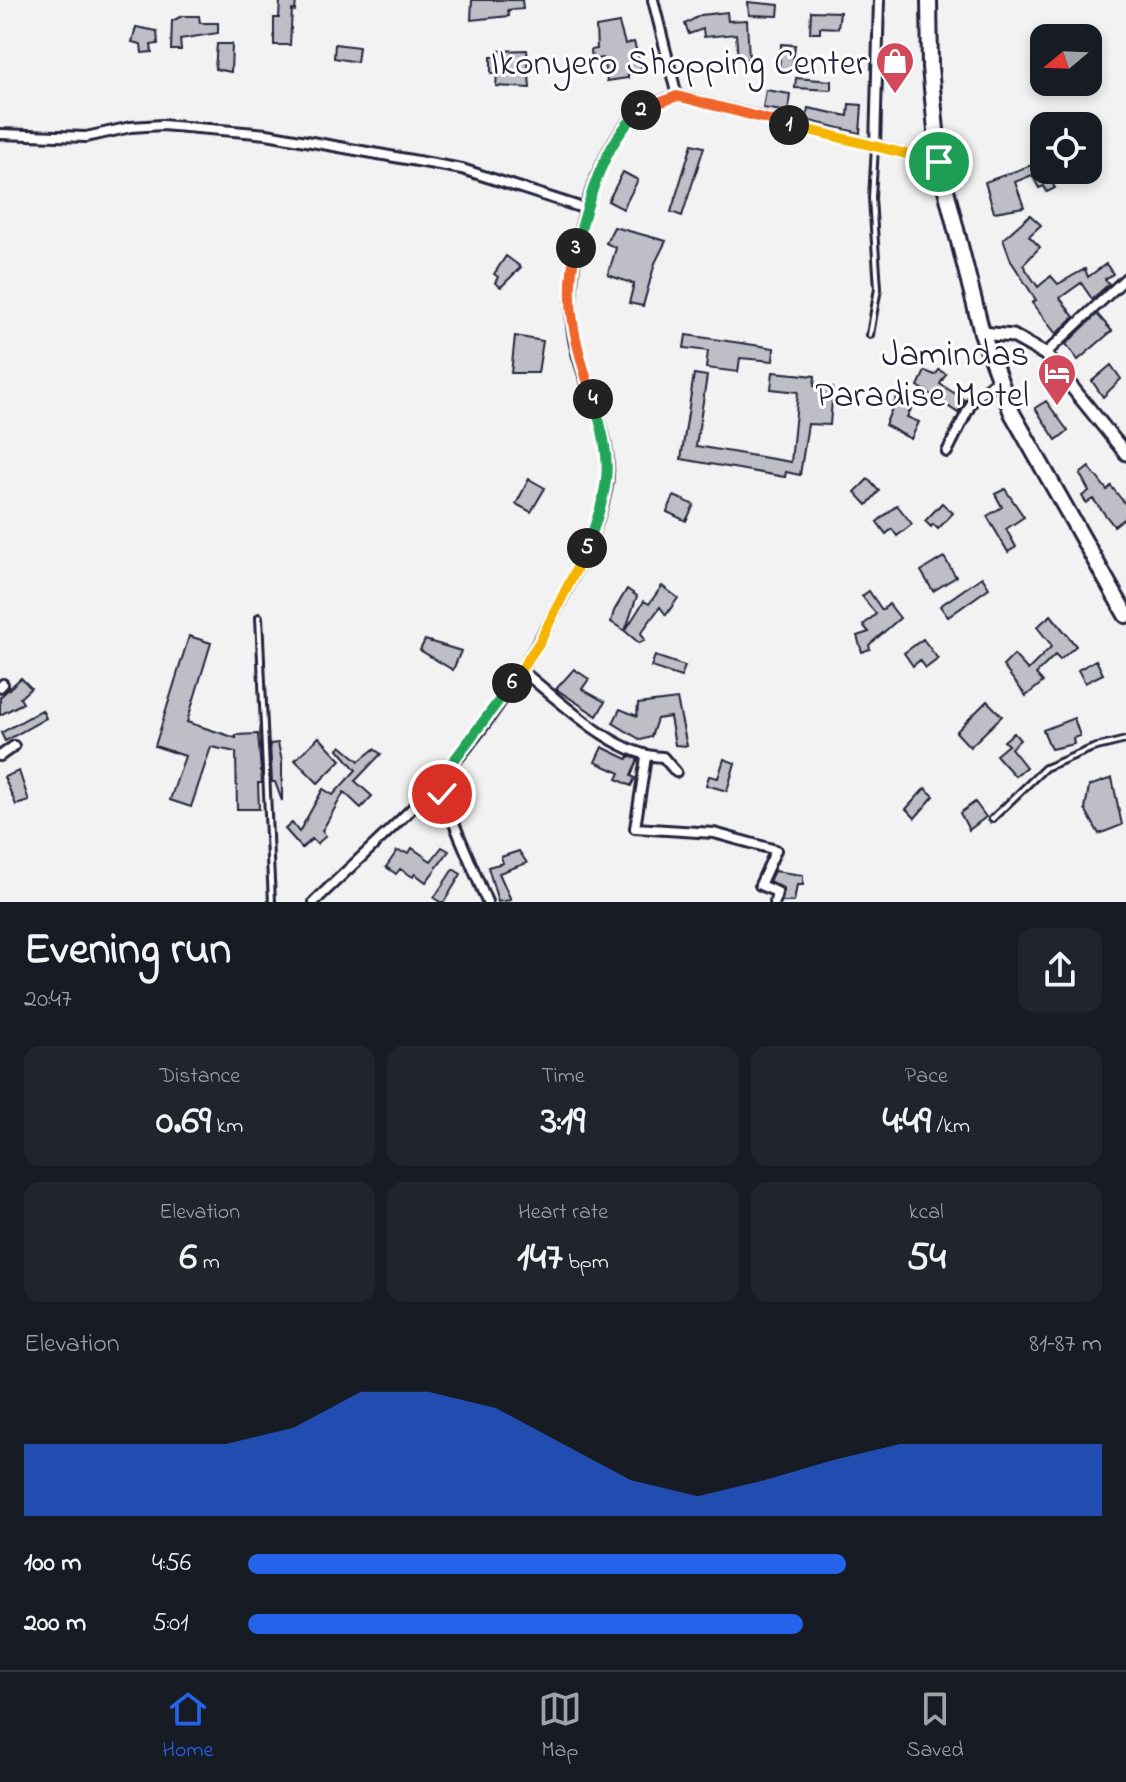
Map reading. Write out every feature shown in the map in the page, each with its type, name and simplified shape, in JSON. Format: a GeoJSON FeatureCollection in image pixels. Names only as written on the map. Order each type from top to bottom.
{"type":"FeatureCollection","features":[{"type":"Feature","properties":{"kind":"highway"},"geometry":{"type":"LineString","coordinates":[[929,0],[930,67],[939,162],[982,333],[998,379],[1047,479],[1126,615]]}},
{"type":"Feature","properties":{"kind":"street"},"geometry":{"type":"LineString","coordinates":[[653,0],[677,96]]}},
{"type":"Feature","properties":{"kind":"street"},"geometry":{"type":"LineString","coordinates":[[875,147],[879,0]]}},
{"type":"Feature","properties":{"kind":"street"},"geometry":{"type":"LineString","coordinates":[[314,902],[437,783],[486,721],[539,643],[584,554],[606,495],[608,451],[576,350],[570,317],[573,263],[586,209],[622,129],[643,109],[677,96],[939,162]]}},
{"type":"Feature","properties":{"kind":"street"},"geometry":{"type":"LineString","coordinates":[[0,134],[86,137],[131,127],[162,125],[267,134],[462,169],[586,209]]}},
{"type":"Feature","properties":{"kind":"street"},"geometry":{"type":"LineString","coordinates":[[1045,354],[1126,278]]}},
{"type":"Feature","properties":{"kind":"street"},"geometry":{"type":"LineString","coordinates":[[982,333],[1013,336],[1045,354],[1126,454]]}},
{"type":"Feature","properties":{"kind":"street"},"geometry":{"type":"LineString","coordinates":[[947,452],[973,400],[998,379]]}},
{"type":"Feature","properties":{"kind":"street"},"geometry":{"type":"LineString","coordinates":[[521,670],[611,739],[646,757],[663,757],[676,772]]}},
{"type":"Feature","properties":{"kind":"street"},"geometry":{"type":"LineString","coordinates":[[0,756],[14,746]]}},
{"type":"Feature","properties":{"kind":"street"},"geometry":{"type":"LineString","coordinates":[[646,757],[635,828],[714,833],[776,850],[760,885],[777,892],[775,902]]}},
{"type":"Feature","properties":{"kind":"street"},"geometry":{"type":"LineString","coordinates":[[437,783],[487,902]]}},
{"type":"Feature","properties":{"kind":"lane"},"geometry":{"type":"LineString","coordinates":[[870,335],[878,288],[872,198],[875,147]]}},
{"type":"Feature","properties":{"kind":"lane"},"geometry":{"type":"LineString","coordinates":[[259,617],[272,902]]}},
{"type":"Feature","properties":{"kind":"lane"},"geometry":{"type":"LineString","coordinates":[[992,819],[1045,768],[1093,748],[1126,740]]}},
{"type":"Feature","properties":{"kind":"building"},"geometry":{"type":"Polygon","coordinates":[[[280,0],[296,0],[295,11],[292,10],[290,45],[274,45],[274,18],[279,18],[280,0]]]}},
{"type":"Feature","properties":{"kind":"building"},"geometry":{"type":"Polygon","coordinates":[[[472,0],[522,0],[523,9],[508,10],[509,16],[471,20],[472,0]]]}},
{"type":"Feature","properties":{"kind":"building"},"geometry":{"type":"Polygon","coordinates":[[[748,2],[779,5],[778,16],[749,15],[748,2]]]}},
{"type":"Feature","properties":{"kind":"building"},"geometry":{"type":"Polygon","coordinates":[[[811,11],[840,12],[838,28],[820,27],[820,33],[810,33],[811,11]]]}},
{"type":"Feature","properties":{"kind":"building"},"geometry":{"type":"Polygon","coordinates":[[[727,12],[728,21],[747,20],[749,59],[738,59],[736,34],[704,37],[703,29],[689,34],[685,24],[701,15],[727,12]]]}},
{"type":"Feature","properties":{"kind":"building"},"geometry":{"type":"Polygon","coordinates":[[[182,16],[199,16],[200,23],[218,23],[218,33],[180,39],[181,50],[171,50],[172,21],[182,16]]]}},
{"type":"Feature","properties":{"kind":"building"},"geometry":{"type":"Polygon","coordinates":[[[619,23],[625,44],[634,42],[642,70],[628,74],[628,78],[607,81],[603,58],[592,60],[591,50],[597,49],[596,27],[619,23]]]}},
{"type":"Feature","properties":{"kind":"building"},"geometry":{"type":"Polygon","coordinates":[[[136,27],[157,31],[158,44],[151,45],[152,52],[142,53],[141,44],[132,42],[136,27]]]}},
{"type":"Feature","properties":{"kind":"building"},"geometry":{"type":"Polygon","coordinates":[[[217,44],[232,44],[231,72],[215,69],[217,44]]]}},
{"type":"Feature","properties":{"kind":"building"},"geometry":{"type":"Polygon","coordinates":[[[335,44],[359,47],[357,62],[334,58],[335,44]]]}},
{"type":"Feature","properties":{"kind":"building"},"geometry":{"type":"Polygon","coordinates":[[[781,44],[795,45],[792,71],[779,70],[781,44]]]}},
{"type":"Feature","properties":{"kind":"building"},"geometry":{"type":"Polygon","coordinates":[[[527,50],[530,88],[496,86],[497,73],[491,73],[491,57],[496,57],[496,51],[527,50]]]}},
{"type":"Feature","properties":{"kind":"building"},"geometry":{"type":"Polygon","coordinates":[[[796,78],[831,81],[831,90],[795,88],[796,78]]]}},
{"type":"Feature","properties":{"kind":"building"},"geometry":{"type":"Polygon","coordinates":[[[766,90],[790,94],[788,112],[763,108],[766,90]]]}},
{"type":"Feature","properties":{"kind":"building"},"geometry":{"type":"Polygon","coordinates":[[[849,104],[862,105],[860,133],[806,120],[808,108],[848,116],[849,104]]]}},
{"type":"Feature","properties":{"kind":"building"},"geometry":{"type":"Polygon","coordinates":[[[692,144],[704,147],[682,216],[671,212],[692,144]]]}},
{"type":"Feature","properties":{"kind":"building"},"geometry":{"type":"Polygon","coordinates":[[[1030,166],[1030,176],[1015,182],[1024,207],[994,212],[985,182],[1030,166]]]}},
{"type":"Feature","properties":{"kind":"building"},"geometry":{"type":"Polygon","coordinates":[[[623,172],[638,180],[623,209],[608,201],[623,172]]]}},
{"type":"Feature","properties":{"kind":"building"},"geometry":{"type":"Polygon","coordinates":[[[1037,184],[1053,184],[1055,188],[1047,192],[1044,186],[1039,188],[1037,184]]]}},
{"type":"Feature","properties":{"kind":"building"},"geometry":{"type":"Polygon","coordinates":[[[1030,215],[1041,225],[1029,236],[1040,247],[1023,265],[1038,287],[1051,276],[1058,284],[1085,269],[1088,277],[1106,264],[1113,274],[1105,279],[1109,284],[1092,299],[1081,283],[1060,298],[1074,317],[1056,334],[1032,303],[1036,300],[1011,261],[1003,239],[1030,215]]]}},
{"type":"Feature","properties":{"kind":"building"},"geometry":{"type":"Polygon","coordinates":[[[614,227],[666,241],[655,263],[643,306],[629,303],[634,284],[608,275],[616,248],[606,243],[614,227]]]}},
{"type":"Feature","properties":{"kind":"building"},"geometry":{"type":"Polygon","coordinates":[[[506,256],[521,267],[501,287],[495,283],[498,277],[494,274],[506,256]]]}},
{"type":"Feature","properties":{"kind":"building"},"geometry":{"type":"Polygon","coordinates":[[[1097,314],[1112,331],[1078,360],[1066,344],[1097,314]]]}},
{"type":"Feature","properties":{"kind":"building"},"geometry":{"type":"Polygon","coordinates":[[[686,335],[774,348],[773,361],[740,358],[738,372],[706,368],[708,351],[684,348],[686,335]]]}},
{"type":"Feature","properties":{"kind":"building"},"geometry":{"type":"Polygon","coordinates":[[[515,336],[543,341],[538,373],[511,373],[515,336]]]}},
{"type":"Feature","properties":{"kind":"building"},"geometry":{"type":"Polygon","coordinates":[[[1111,365],[1121,379],[1103,397],[1092,381],[1111,365]]]}},
{"type":"Feature","properties":{"kind":"building"},"geometry":{"type":"Polygon","coordinates":[[[939,370],[946,374],[940,384],[965,400],[958,413],[918,386],[925,371],[935,375],[939,370]]]}},
{"type":"Feature","properties":{"kind":"building"},"geometry":{"type":"Polygon","coordinates":[[[773,372],[815,376],[814,386],[833,388],[830,425],[808,424],[800,475],[786,472],[785,477],[681,459],[694,374],[707,376],[696,446],[791,462],[798,392],[771,389],[773,372]]]}},
{"type":"Feature","properties":{"kind":"building"},"geometry":{"type":"Polygon","coordinates":[[[898,394],[913,405],[907,417],[919,422],[911,439],[885,425],[898,394]]]}},
{"type":"Feature","properties":{"kind":"building"},"geometry":{"type":"Polygon","coordinates":[[[1046,401],[1068,431],[1056,440],[1035,408],[1046,401]]]}},
{"type":"Feature","properties":{"kind":"building"},"geometry":{"type":"Polygon","coordinates":[[[1089,467],[1107,490],[1111,486],[1126,505],[1126,517],[1114,526],[1093,499],[1086,503],[1082,496],[1089,491],[1080,474],[1089,467]]]}},
{"type":"Feature","properties":{"kind":"building"},"geometry":{"type":"Polygon","coordinates":[[[529,479],[545,488],[531,512],[516,504],[529,479]]]}},
{"type":"Feature","properties":{"kind":"building"},"geometry":{"type":"Polygon","coordinates":[[[868,479],[879,491],[867,505],[855,492],[868,479]]]}},
{"type":"Feature","properties":{"kind":"building"},"geometry":{"type":"Polygon","coordinates":[[[1005,489],[1024,517],[1006,529],[1016,547],[1008,552],[987,516],[1002,507],[995,494],[1005,489]]]}},
{"type":"Feature","properties":{"kind":"building"},"geometry":{"type":"Polygon","coordinates":[[[674,496],[694,505],[686,521],[667,512],[674,496]]]}},
{"type":"Feature","properties":{"kind":"building"},"geometry":{"type":"Polygon","coordinates":[[[942,503],[953,513],[938,529],[933,524],[931,527],[925,521],[942,503]]]}},
{"type":"Feature","properties":{"kind":"building"},"geometry":{"type":"Polygon","coordinates":[[[897,505],[912,524],[897,536],[892,529],[886,534],[877,522],[897,505]]]}},
{"type":"Feature","properties":{"kind":"building"},"geometry":{"type":"Polygon","coordinates":[[[944,557],[956,577],[933,591],[921,571],[944,557]]]}},
{"type":"Feature","properties":{"kind":"building"},"geometry":{"type":"Polygon","coordinates":[[[982,577],[989,588],[948,617],[940,606],[982,577]]]}},
{"type":"Feature","properties":{"kind":"building"},"geometry":{"type":"Polygon","coordinates":[[[662,586],[678,598],[666,615],[660,607],[641,633],[645,640],[639,643],[625,631],[644,601],[649,604],[662,586]]]}},
{"type":"Feature","properties":{"kind":"building"},"geometry":{"type":"Polygon","coordinates":[[[627,589],[637,596],[625,631],[611,622],[627,589]]]}},
{"type":"Feature","properties":{"kind":"building"},"geometry":{"type":"Polygon","coordinates":[[[869,591],[882,610],[889,604],[900,618],[869,645],[870,649],[862,652],[857,636],[869,632],[863,625],[876,614],[862,596],[869,591]]]}},
{"type":"Feature","properties":{"kind":"building"},"geometry":{"type":"Polygon","coordinates":[[[1051,615],[1076,646],[1060,660],[1055,655],[1036,674],[1043,682],[1026,696],[1003,666],[1014,655],[1028,670],[1052,646],[1037,627],[1051,615]]]}},
{"type":"Feature","properties":{"kind":"building"},"geometry":{"type":"Polygon","coordinates":[[[189,636],[211,643],[187,722],[236,738],[236,735],[258,734],[262,783],[258,783],[259,809],[237,809],[236,752],[211,747],[191,807],[170,800],[185,756],[155,746],[189,636]]]}},
{"type":"Feature","properties":{"kind":"building"},"geometry":{"type":"Polygon","coordinates":[[[923,639],[938,659],[926,668],[920,660],[913,666],[904,653],[923,639]]]}},
{"type":"Feature","properties":{"kind":"building"},"geometry":{"type":"Polygon","coordinates":[[[425,640],[461,651],[453,670],[420,650],[425,640]]]}},
{"type":"Feature","properties":{"kind":"building"},"geometry":{"type":"Polygon","coordinates":[[[655,656],[685,666],[681,677],[651,667],[655,656]]]}},
{"type":"Feature","properties":{"kind":"building"},"geometry":{"type":"Polygon","coordinates":[[[1096,660],[1103,674],[1085,683],[1078,670],[1096,660]]]}},
{"type":"Feature","properties":{"kind":"building"},"geometry":{"type":"Polygon","coordinates":[[[574,669],[589,679],[582,689],[605,702],[597,716],[556,689],[574,669]]]}},
{"type":"Feature","properties":{"kind":"building"},"geometry":{"type":"Polygon","coordinates":[[[21,678],[31,688],[20,698],[23,703],[0,715],[0,697],[21,678]]]}},
{"type":"Feature","properties":{"kind":"building"},"geometry":{"type":"Polygon","coordinates":[[[677,699],[687,746],[675,745],[670,717],[657,719],[651,737],[641,740],[613,723],[620,709],[637,716],[638,704],[677,699]]]}},
{"type":"Feature","properties":{"kind":"building"},"geometry":{"type":"Polygon","coordinates":[[[987,701],[1002,716],[970,747],[956,732],[987,701]]]}},
{"type":"Feature","properties":{"kind":"building"},"geometry":{"type":"Polygon","coordinates":[[[42,710],[46,718],[5,741],[1,733],[42,710]]]}},
{"type":"Feature","properties":{"kind":"building"},"geometry":{"type":"Polygon","coordinates":[[[1074,718],[1080,736],[1073,738],[1074,744],[1051,749],[1043,730],[1074,718]]]}},
{"type":"Feature","properties":{"kind":"building"},"geometry":{"type":"Polygon","coordinates":[[[1014,733],[1020,740],[1011,748],[1026,767],[1015,776],[996,755],[1008,745],[1004,741],[1014,733]]]}},
{"type":"Feature","properties":{"kind":"building"},"geometry":{"type":"Polygon","coordinates":[[[319,737],[341,760],[318,783],[295,760],[319,737]]]}},
{"type":"Feature","properties":{"kind":"building"},"geometry":{"type":"Polygon","coordinates":[[[278,743],[282,761],[282,801],[275,782],[272,782],[270,744],[278,743]]]}},
{"type":"Feature","properties":{"kind":"building"},"geometry":{"type":"Polygon","coordinates":[[[341,746],[359,761],[374,749],[381,754],[355,781],[372,796],[361,808],[344,792],[322,831],[326,836],[317,844],[312,839],[302,848],[285,829],[292,823],[299,832],[323,789],[333,795],[356,770],[338,749],[341,746]]]}},
{"type":"Feature","properties":{"kind":"building"},"geometry":{"type":"Polygon","coordinates":[[[602,747],[627,759],[629,756],[638,759],[631,776],[635,778],[631,786],[617,779],[620,773],[595,762],[602,747]]]}},
{"type":"Feature","properties":{"kind":"building"},"geometry":{"type":"Polygon","coordinates":[[[724,759],[735,763],[727,791],[706,785],[709,776],[718,778],[724,759]]]}},
{"type":"Feature","properties":{"kind":"building"},"geometry":{"type":"Polygon","coordinates":[[[19,771],[29,801],[16,805],[4,777],[19,771]]]}},
{"type":"Feature","properties":{"kind":"building"},"geometry":{"type":"Polygon","coordinates":[[[1112,778],[1122,825],[1099,834],[1085,809],[1089,786],[1112,778]]]}},
{"type":"Feature","properties":{"kind":"building"},"geometry":{"type":"Polygon","coordinates":[[[925,788],[934,796],[915,818],[906,809],[925,788]]]}},
{"type":"Feature","properties":{"kind":"building"},"geometry":{"type":"Polygon","coordinates":[[[975,802],[986,817],[969,830],[960,813],[975,802]]]}},
{"type":"Feature","properties":{"kind":"building"},"geometry":{"type":"Polygon","coordinates":[[[442,847],[449,851],[426,882],[415,874],[413,877],[400,869],[396,874],[386,867],[397,851],[409,853],[412,848],[431,861],[442,847]]]}},
{"type":"Feature","properties":{"kind":"building"},"geometry":{"type":"Polygon","coordinates":[[[519,851],[527,863],[499,873],[511,900],[498,902],[488,867],[503,863],[501,857],[519,851]]]}},
{"type":"Feature","properties":{"kind":"building"},"geometry":{"type":"Polygon","coordinates":[[[453,869],[461,874],[444,902],[440,902],[434,898],[453,869]]]}},
{"type":"Feature","properties":{"kind":"building"},"geometry":{"type":"Polygon","coordinates":[[[774,871],[803,875],[803,885],[797,885],[794,902],[782,902],[783,888],[769,881],[774,871]]]}},
{"type":"Feature","properties":{"kind":"place","name":"Ikonyero Shopping Center"},"geometry":{"type":"Point","coordinates":[895,95]}},
{"type":"Feature","properties":{"kind":"place","name":"Jamindas Paradise Motel"},"geometry":{"type":"Point","coordinates":[1057,407]}},
{"type":"Feature","properties":{"kind":"route"},"geometry":{"type":"LineString","coordinates":[[442,794],[437,783],[486,721],[539,643],[584,554],[606,495],[608,451],[576,350],[570,317],[570,288],[586,209],[622,129],[643,109],[677,96],[939,162]]}}]}
